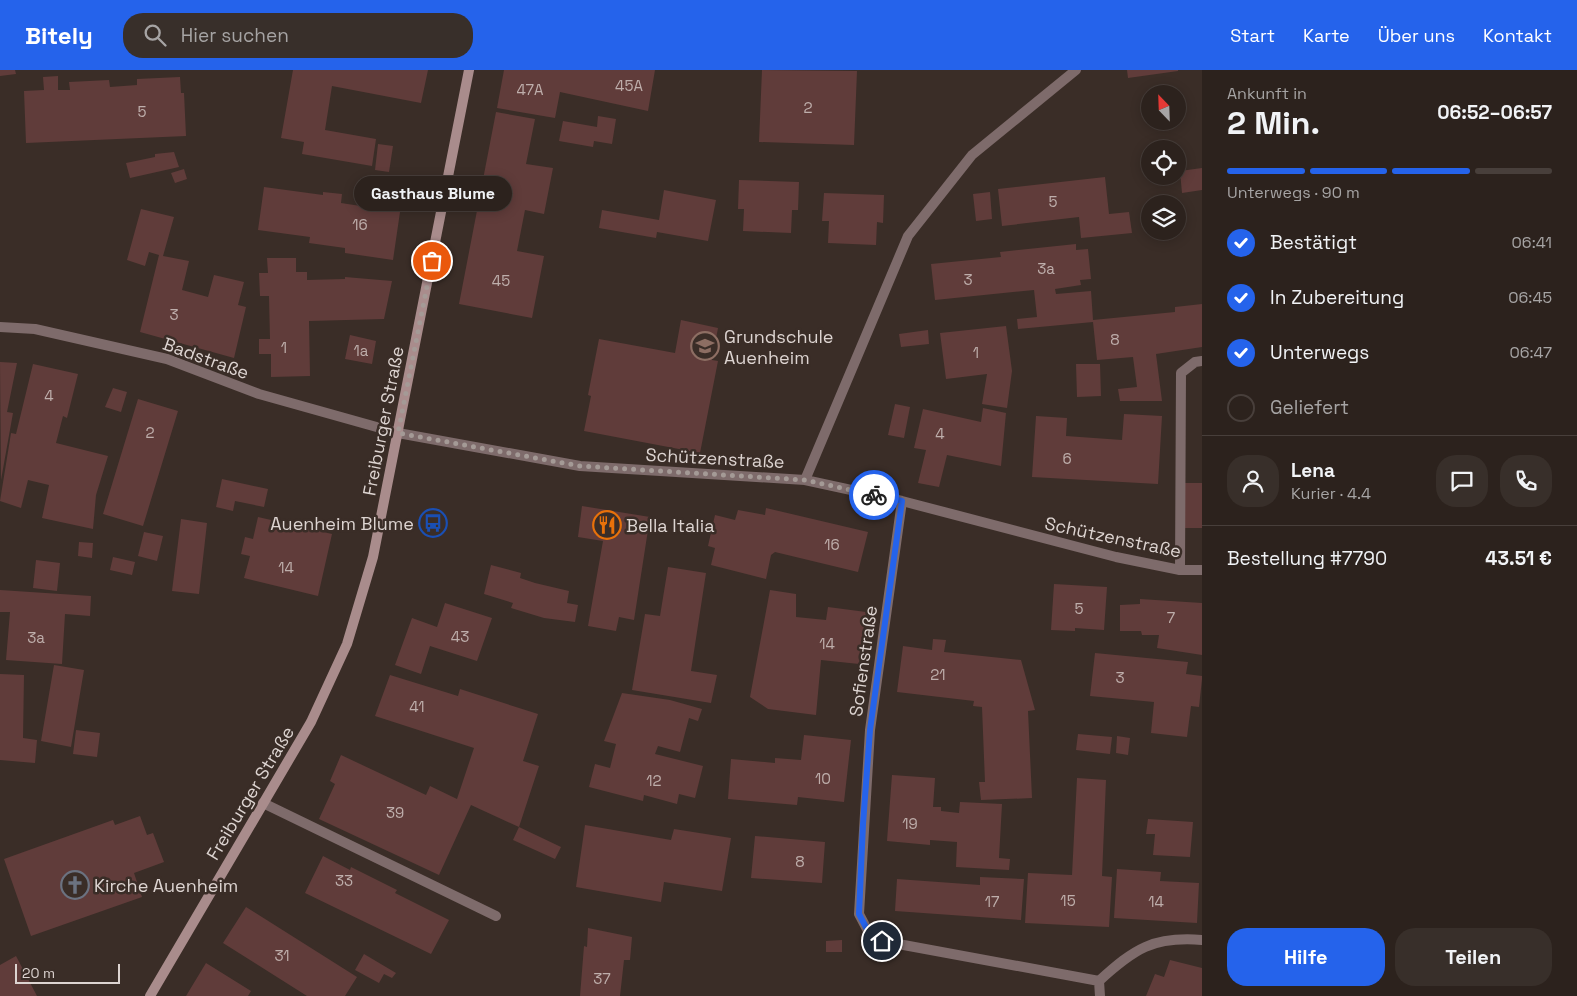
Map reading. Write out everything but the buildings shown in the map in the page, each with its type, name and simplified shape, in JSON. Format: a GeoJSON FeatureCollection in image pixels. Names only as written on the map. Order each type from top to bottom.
{"type":"FeatureCollection","features":[{"type":"Feature","properties":{"kind":"street","name":"Freiburger Straße"},"geometry":{"type":"LineString","coordinates":[[150,996],[311,722],[347,644],[373,557],[469,70]]}},
{"type":"Feature","properties":{"kind":"street"},"geometry":{"type":"LineString","coordinates":[[805,480],[908,236],[972,155],[1076,70]]}},
{"type":"Feature","properties":{"kind":"street","name":"Badstraße"},"geometry":{"type":"LineString","coordinates":[[0,327],[35,329],[167,359],[260,394],[398,433]]}},
{"type":"Feature","properties":{"kind":"street"},"geometry":{"type":"LineString","coordinates":[[1180,570],[1181,373],[1196,362],[1202,361]]}},
{"type":"Feature","properties":{"kind":"street","name":"Schützenstraße"},"geometry":{"type":"LineString","coordinates":[[398,433],[580,466],[805,480],[902,501],[1024,535],[1116,557],[1180,570],[1202,570]]}},
{"type":"Feature","properties":{"kind":"street","name":"Sofienstraße"},"geometry":{"type":"LineString","coordinates":[[902,501],[870,730],[859,914],[869,933],[882,941],[1099,981]]}},
{"type":"Feature","properties":{"kind":"street"},"geometry":{"type":"LineString","coordinates":[[262,803],[496,916]]}},
{"type":"Feature","properties":{"kind":"street"},"geometry":{"type":"LineString","coordinates":[[1100,996],[1099,981],[1124,958],[1146,946],[1178,938],[1202,940]]}},
{"type":"Feature","properties":{"kind":"way so far"},"geometry":{"type":"LineString","coordinates":[[432,261],[398,433],[580,466],[805,480],[874,495]]}},
{"type":"Feature","properties":{"kind":"place","name":"Gasthaus Blume"},"geometry":{"type":"Point","coordinates":[432,261]}},
{"type":"Feature","properties":{"kind":"place","name":"Grundschule Auenheim"},"geometry":{"type":"Point","coordinates":[705,346]}},
{"type":"Feature","properties":{"kind":"place","name":"Auenheim Blume"},"geometry":{"type":"Point","coordinates":[433,523]}},
{"type":"Feature","properties":{"kind":"place","name":"Bella Italia"},"geometry":{"type":"Point","coordinates":[607,525]}},
{"type":"Feature","properties":{"kind":"place","name":"Kirche Auenheim"},"geometry":{"type":"Point","coordinates":[75,885]}},
{"type":"Feature","properties":{"kind":"route"},"geometry":{"type":"LineString","coordinates":[[874,495],[902,501],[870,730],[863,824],[859,914],[869,933],[882,941]]}}]}
